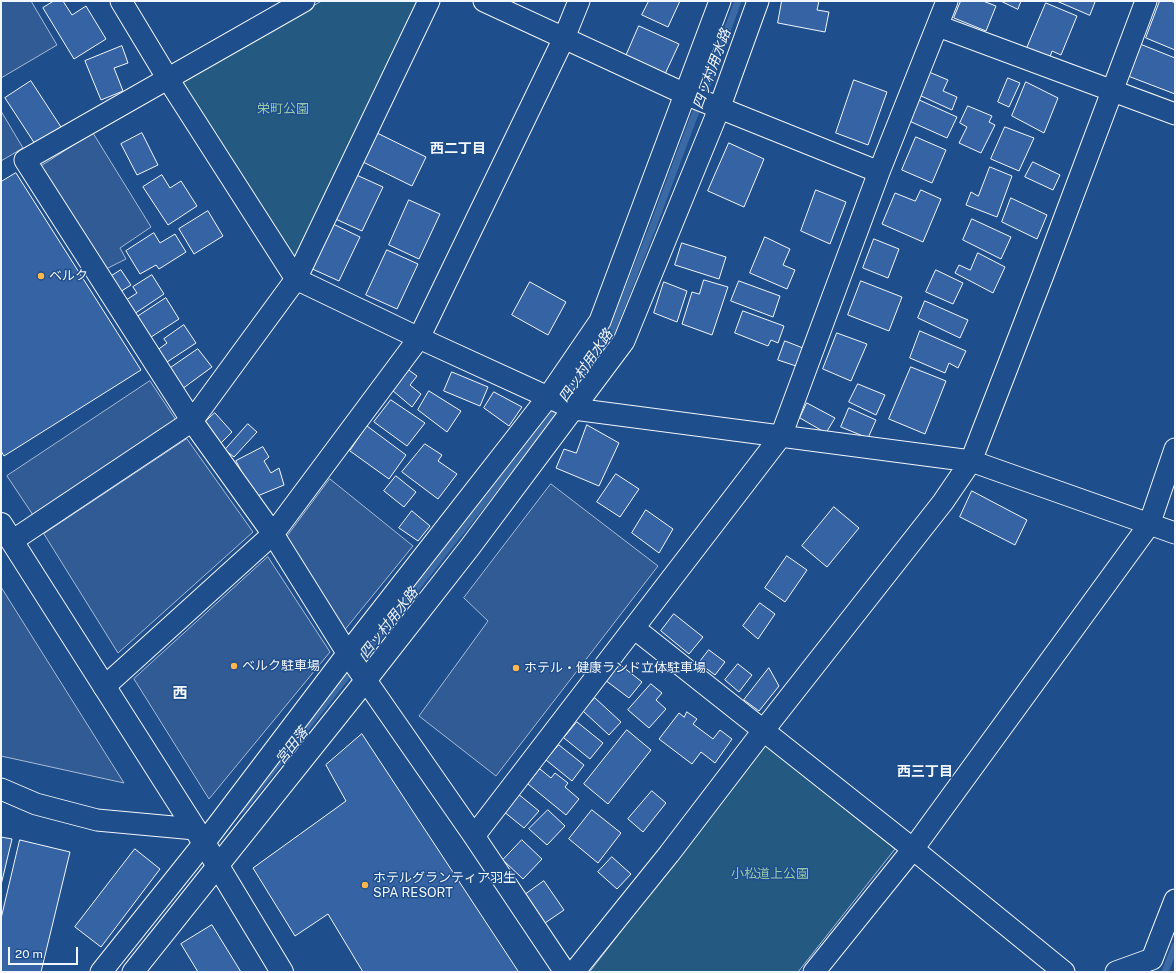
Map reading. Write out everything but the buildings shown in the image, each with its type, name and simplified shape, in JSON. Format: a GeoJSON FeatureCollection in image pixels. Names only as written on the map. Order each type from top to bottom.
{"type":"FeatureCollection","features":[{"type":"Feature","properties":{"kind":"street"},"geometry":{"type":"LineString","coordinates":[[122,1],[168,79],[296,279],[560,403],[781,436],[971,461],[1175,533]]}},
{"type":"Feature","properties":{"kind":"street"},"geometry":{"type":"LineString","coordinates":[[304,1],[25,160],[192,421],[273,534],[356,665],[474,836],[565,972]]}},
{"type":"Feature","properties":{"kind":"street"},"geometry":{"type":"LineString","coordinates":[[282,972],[218,864],[7,532],[192,421],[296,279],[429,1]]}},
{"type":"Feature","properties":{"kind":"street"},"geometry":{"type":"LineString","coordinates":[[484,1],[701,101],[879,172]]}},
{"type":"Feature","properties":{"kind":"street"},"geometry":{"type":"LineString","coordinates":[[104,686],[273,534],[419,338],[564,38],[579,1]]}},
{"type":"Feature","properties":{"kind":"street"},"geometry":{"type":"LineString","coordinates":[[133,972],[206,882],[356,665],[560,403],[624,341],[701,101],[720,1]]}},
{"type":"Feature","properties":{"kind":"street"},"geometry":{"type":"LineString","coordinates":[[101,972],[200,836],[356,665],[470,547],[560,403],[600,321],[701,101],[758,1]]}},
{"type":"Feature","properties":{"kind":"street"},"geometry":{"type":"LineString","coordinates":[[474,836],[781,436],[879,172],[947,1]]}},
{"type":"Feature","properties":{"kind":"street"},"geometry":{"type":"LineString","coordinates":[[574,972],[943,502],[971,461],[1146,1]]}},
{"type":"Feature","properties":{"kind":"street"},"geometry":{"type":"LineString","coordinates":[[938,26],[1112,92],[1175,114]]}},
{"type":"Feature","properties":{"kind":"street"},"geometry":{"type":"LineString","coordinates":[[814,972],[913,849],[1149,525],[1175,449]]}},
{"type":"Feature","properties":{"kind":"street"},"geometry":{"type":"LineString","coordinates":[[634,628],[762,731],[913,849],[1064,972]]}},
{"type":"Feature","properties":{"kind":"street"},"geometry":{"type":"LineString","coordinates":[[1,788],[36,804],[97,820],[200,836]]}},
{"type":"Feature","properties":{"kind":"street"},"geometry":{"type":"LineString","coordinates":[[1116,972],[1152,958],[1175,900]]}},
{"type":"Feature","properties":{"kind":"green space","name":"栄町公園"},"geometry":{"type":"Polygon","coordinates":[[[322,1],[417,1],[293,262],[177,84],[322,1]]]}},
{"type":"Feature","properties":{"kind":"green space","name":"小松道上公園"},"geometry":{"type":"Polygon","coordinates":[[[765,745],[895,849],[798,972],[590,972],[765,745]]]}},
{"type":"Feature","properties":{"kind":"shaded area"},"geometry":{"type":"Polygon","coordinates":[[[31,1],[57,45],[1,78],[1,2],[31,1]]]}},
{"type":"Feature","properties":{"kind":"shaded area"},"geometry":{"type":"Polygon","coordinates":[[[1,111],[23,148],[1,161],[1,111]]]}},
{"type":"Feature","properties":{"kind":"shaded area"},"geometry":{"type":"Polygon","coordinates":[[[93,133],[151,227],[120,248],[126,259],[104,270],[40,167],[93,133]]]}},
{"type":"Feature","properties":{"kind":"shaded area"},"geometry":{"type":"Polygon","coordinates":[[[150,381],[176,420],[33,515],[7,476],[150,381]]]}},
{"type":"Feature","properties":{"kind":"shaded area"},"geometry":{"type":"Polygon","coordinates":[[[187,439],[253,532],[118,653],[44,534],[187,439]]]}},
{"type":"Feature","properties":{"kind":"shaded area"},"geometry":{"type":"Polygon","coordinates":[[[330,479],[413,546],[343,632],[286,538],[330,479]]]}},
{"type":"Feature","properties":{"kind":"shaded area","name":"ホテル・健康ランド立体駐車場"},"geometry":{"type":"Polygon","coordinates":[[[551,484],[658,566],[496,776],[419,716],[488,621],[464,598],[551,484]]]}},
{"type":"Feature","properties":{"kind":"shaded area","name":"ベルク駐車場"},"geometry":{"type":"Polygon","coordinates":[[[268,557],[330,652],[209,799],[134,679],[268,557]]]}},
{"type":"Feature","properties":{"kind":"shaded area"},"geometry":{"type":"Polygon","coordinates":[[[1,587],[124,783],[1,756],[1,587]]]}},
{"type":"Feature","properties":{"kind":"waterway","name":"四ッ村用水路"},"geometry":{"type":"LineString","coordinates":[[242,809],[551,417],[611,333],[708,83],[738,1]]}},
{"type":"Feature","properties":{"kind":"waterway"},"geometry":{"type":"LineString","coordinates":[[1165,972],[1175,946]]}},
{"type":"Feature","properties":{"kind":"place","name":"ベルク"},"geometry":{"type":"Point","coordinates":[41,276]}},
{"type":"Feature","properties":{"kind":"place","name":"ベルク駐車場"},"geometry":{"type":"Point","coordinates":[234,666]}},
{"type":"Feature","properties":{"kind":"place","name":"ホテル・健康ランド立体駐車場"},"geometry":{"type":"Point","coordinates":[516,668]}},
{"type":"Feature","properties":{"kind":"place","name":"ホテルグランティア羽生 SPA RESORT"},"geometry":{"type":"Point","coordinates":[365,885]}},
{"type":"Feature","properties":{"kind":"district","name":"西二丁目"},"geometry":{"type":"Point","coordinates":[458,149]}},
{"type":"Feature","properties":{"kind":"district","name":"西"},"geometry":{"type":"Point","coordinates":[180,693]}},
{"type":"Feature","properties":{"kind":"district","name":"西三丁目"},"geometry":{"type":"Point","coordinates":[925,772]}},
{"type":"Feature","properties":{"kind":"water label","name":"宮田落"},"geometry":{"type":"Point","coordinates":[292,746]}}]}
